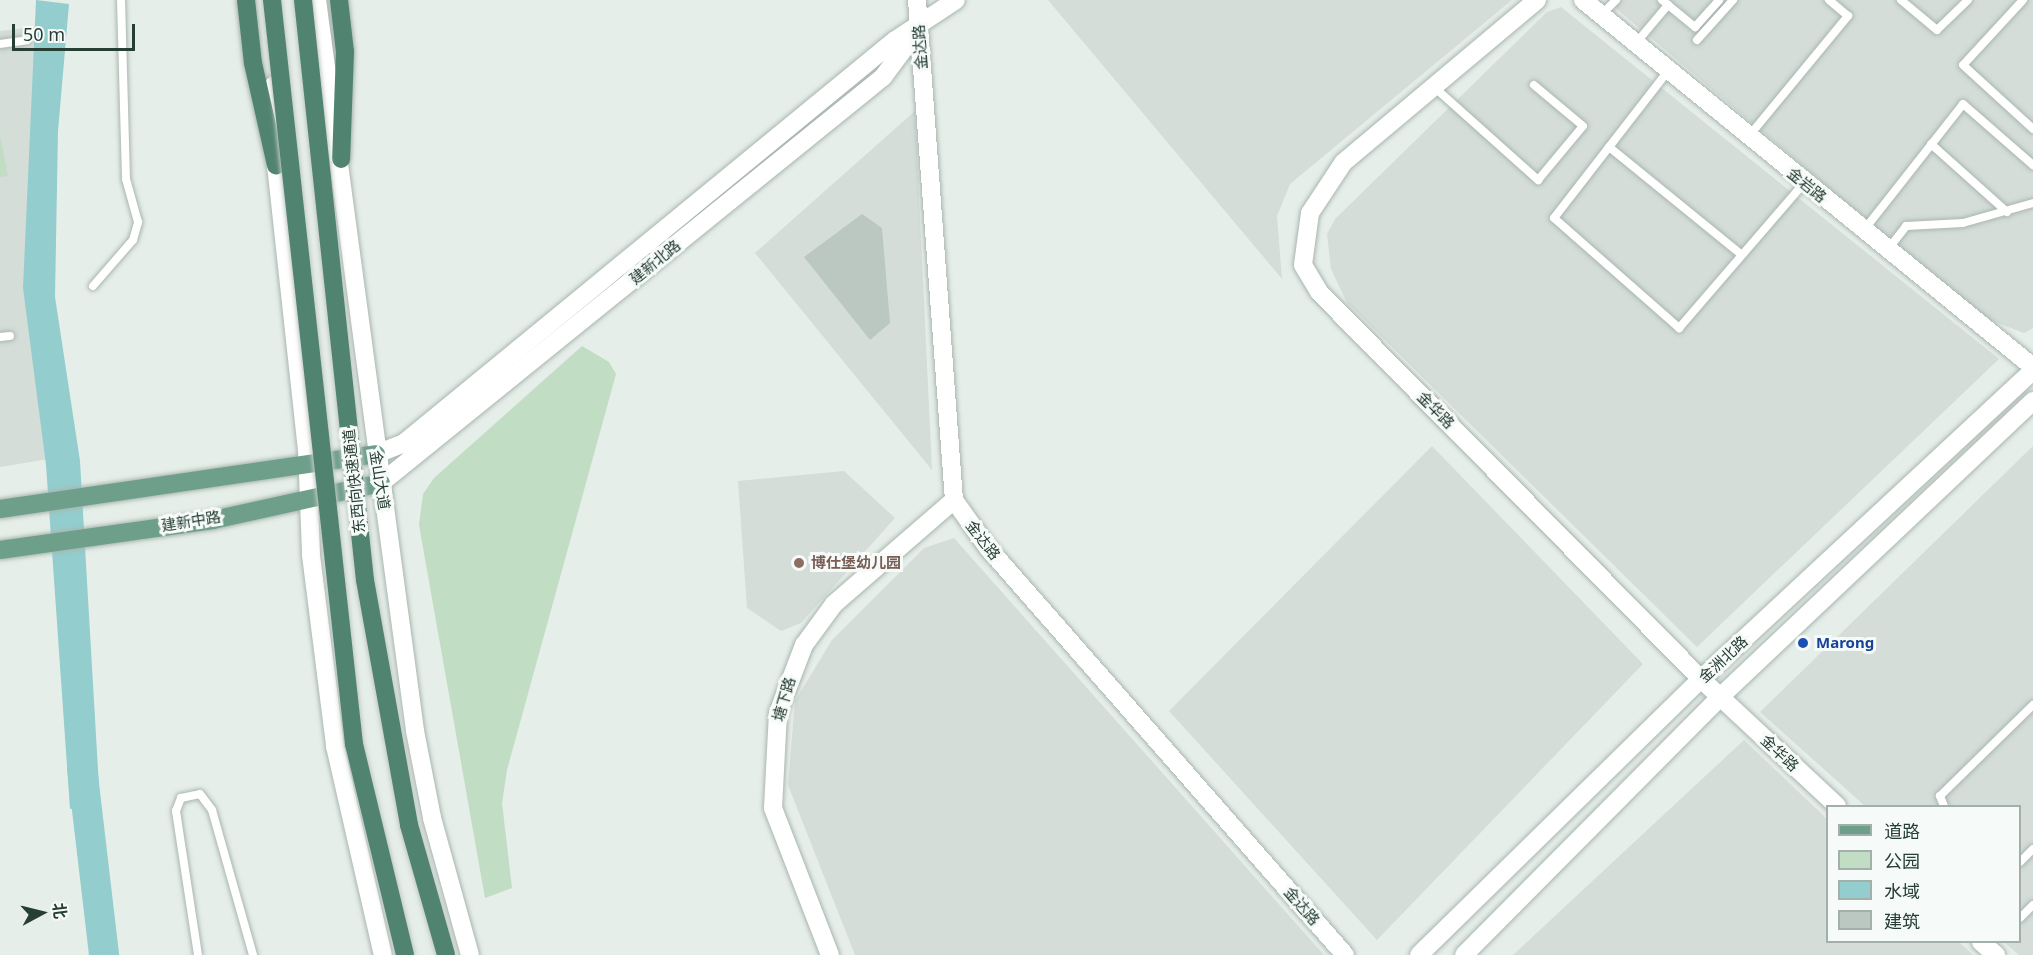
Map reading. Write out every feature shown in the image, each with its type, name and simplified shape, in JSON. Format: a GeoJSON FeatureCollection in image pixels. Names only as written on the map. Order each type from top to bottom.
{"type":"FeatureCollection","features":[{"type":"Feature","properties":{"kind":"highway"},"geometry":{"type":"LineString","coordinates":[[246,0],[253,63],[276,165]]}},
{"type":"Feature","properties":{"kind":"highway","name":"东西向快速通道"},"geometry":{"type":"LineString","coordinates":[[272,0],[354,744],[405,955]]}},
{"type":"Feature","properties":{"kind":"highway","name":"东西向快速通道"},"geometry":{"type":"LineString","coordinates":[[303,0],[365,580],[407,814],[446,955]]}},
{"type":"Feature","properties":{"kind":"highway"},"geometry":{"type":"LineString","coordinates":[[339,0],[345,52],[341,159]]}},
{"type":"Feature","properties":{"kind":"main road"},"geometry":{"type":"LineString","coordinates":[[267,0],[276,165],[307,464],[310,555],[335,746],[383,955]]}},
{"type":"Feature","properties":{"kind":"main road","name":"金山大道"},"geometry":{"type":"LineString","coordinates":[[317,0],[341,159],[376,454],[415,731],[432,819],[470,955]]}},
{"type":"Feature","properties":{"kind":"main road","name":"金达路"},"geometry":{"type":"LineString","coordinates":[[917,0],[954,500],[989,549],[1345,955]]}},
{"type":"Feature","properties":{"kind":"main road","name":"建新北路"},"geometry":{"type":"LineString","coordinates":[[376,454],[404,443],[885,49],[918,30],[956,0]]}},
{"type":"Feature","properties":{"kind":"main road","name":"金华路"},"geometry":{"type":"LineString","coordinates":[[1538,0],[1343,164],[1320,195],[1301,248],[1308,278],[1701,679],[1835,805]]}},
{"type":"Feature","properties":{"kind":"main road","name":"金岩路"},"geometry":{"type":"LineString","coordinates":[[1583,0],[2033,368]]}},
{"type":"Feature","properties":{"kind":"main road","name":"建新北路"},"geometry":{"type":"LineString","coordinates":[[381,483],[883,77],[918,30]]}},
{"type":"Feature","properties":{"kind":"main road","name":"金洲北路"},"geometry":{"type":"LineString","coordinates":[[1419,955],[1701,679],[2033,368]]}},
{"type":"Feature","properties":{"kind":"main road","name":"金洲北路"},"geometry":{"type":"LineString","coordinates":[[1464,955],[1720,697],[2033,401]]}},
{"type":"Feature","properties":{"kind":"main road"},"geometry":{"type":"LineString","coordinates":[[0,509],[376,454]]}},
{"type":"Feature","properties":{"kind":"main road","name":"建新中路"},"geometry":{"type":"LineString","coordinates":[[0,550],[213,520],[309,496],[381,483]]}},
{"type":"Feature","properties":{"kind":"main road","name":"塘下路"},"geometry":{"type":"LineString","coordinates":[[830,955],[773,808],[773,739],[782,698],[804,645],[834,604],[954,500]]}},
{"type":"Feature","properties":{"kind":"lane"},"geometry":{"type":"LineString","coordinates":[[93,286],[133,240],[138,222],[126,179],[121,0]]}},
{"type":"Feature","properties":{"kind":"lane"},"geometry":{"type":"LineString","coordinates":[[1601,14],[1616,0]]}},
{"type":"Feature","properties":{"kind":"lane"},"geometry":{"type":"LineString","coordinates":[[1636,43],[1665,3],[1695,27],[1719,0]]}},
{"type":"Feature","properties":{"kind":"lane"},"geometry":{"type":"LineString","coordinates":[[1697,40],[1732,0]]}},
{"type":"Feature","properties":{"kind":"lane"},"geometry":{"type":"LineString","coordinates":[[1749,136],[1848,16],[1829,0]]}},
{"type":"Feature","properties":{"kind":"lane"},"geometry":{"type":"LineString","coordinates":[[1901,0],[1937,30],[1968,0]]}},
{"type":"Feature","properties":{"kind":"lane"},"geometry":{"type":"LineString","coordinates":[[2023,0],[1964,65],[2033,129]]}},
{"type":"Feature","properties":{"kind":"lane"},"geometry":{"type":"LineString","coordinates":[[0,44],[27,40]]}},
{"type":"Feature","properties":{"kind":"lane"},"geometry":{"type":"LineString","coordinates":[[1669,70],[1554,218],[1679,328],[1804,183]]}},
{"type":"Feature","properties":{"kind":"lane"},"geometry":{"type":"LineString","coordinates":[[1434,87],[1538,180],[1583,126],[1534,85]]}},
{"type":"Feature","properties":{"kind":"lane"},"geometry":{"type":"LineString","coordinates":[[1864,230],[1963,104],[2033,165]]}},
{"type":"Feature","properties":{"kind":"lane"},"geometry":{"type":"LineString","coordinates":[[1931,144],[2007,212]]}},
{"type":"Feature","properties":{"kind":"lane"},"geometry":{"type":"LineString","coordinates":[[1609,147],[1742,255]]}},
{"type":"Feature","properties":{"kind":"lane"},"geometry":{"type":"LineString","coordinates":[[1887,250],[1906,226],[1963,223],[2033,203]]}},
{"type":"Feature","properties":{"kind":"lane"},"geometry":{"type":"LineString","coordinates":[[0,337],[10,336]]}},
{"type":"Feature","properties":{"kind":"lane"},"geometry":{"type":"LineString","coordinates":[[1943,805],[1940,796],[2033,705]]}},
{"type":"Feature","properties":{"kind":"lane"},"geometry":{"type":"LineString","coordinates":[[198,955],[176,811],[181,798],[200,794],[212,810],[253,955]]}},
{"type":"Feature","properties":{"kind":"lane"},"geometry":{"type":"LineString","coordinates":[[2021,860],[2033,849]]}},
{"type":"Feature","properties":{"kind":"lane"},"geometry":{"type":"LineString","coordinates":[[2021,916],[2033,905]]}},
{"type":"Feature","properties":{"kind":"shaded area"},"geometry":{"type":"Polygon","coordinates":[[[1048,0],[1512,0],[1290,184],[1277,216],[1282,279],[1048,0]]]}},
{"type":"Feature","properties":{"kind":"shaded area"},"geometry":{"type":"Polygon","coordinates":[[[1606,0],[2033,0],[2033,328],[2024,333],[1982,317],[1606,0]]]}},
{"type":"Feature","properties":{"kind":"shaded area"},"geometry":{"type":"Polygon","coordinates":[[[1561,7],[1999,359],[1697,647],[1347,303],[1331,269],[1327,234],[1335,219],[1547,12],[1561,7]]]}},
{"type":"Feature","properties":{"kind":"shaded area"},"geometry":{"type":"Polygon","coordinates":[[[41,26],[49,459],[0,467],[0,31],[41,26]]]}},
{"type":"Feature","properties":{"kind":"shaded area"},"geometry":{"type":"Polygon","coordinates":[[[915,111],[932,470],[755,253],[915,111]]]}},
{"type":"Feature","properties":{"kind":"shaded area"},"geometry":{"type":"Polygon","coordinates":[[[1432,446],[1643,664],[1377,940],[1169,711],[1432,446]]]}},
{"type":"Feature","properties":{"kind":"shaded area"},"geometry":{"type":"Polygon","coordinates":[[[2033,446],[2033,955],[2019,955],[2005,943],[2021,943],[2021,805],[1864,805],[1760,712],[2033,446]]]}},
{"type":"Feature","properties":{"kind":"shaded area","name":"博仕堡幼儿园"},"geometry":{"type":"Polygon","coordinates":[[[844,471],[895,518],[801,623],[781,631],[747,608],[738,481],[844,471]]]}},
{"type":"Feature","properties":{"kind":"shaded area"},"geometry":{"type":"Polygon","coordinates":[[[954,538],[1324,955],[855,955],[788,785],[795,701],[832,640],[924,548],[954,538]]]}},
{"type":"Feature","properties":{"kind":"shaded area"},"geometry":{"type":"Polygon","coordinates":[[[1744,740],[1826,818],[1826,943],[1960,943],[1973,955],[1513,955],[1744,740]]]}},
{"type":"Feature","properties":{"kind":"green space"},"geometry":{"type":"Polygon","coordinates":[[[0,135],[8,176],[0,177],[0,135]]]}},
{"type":"Feature","properties":{"kind":"green space"},"geometry":{"type":"Polygon","coordinates":[[[582,346],[609,362],[616,374],[507,770],[502,803],[512,888],[485,898],[419,525],[423,494],[434,478],[582,346]]]}},
{"type":"Feature","properties":{"kind":"water"},"geometry":{"type":"Polygon","coordinates":[[[36,0],[69,4],[58,131],[55,297],[80,461],[100,804],[70,809],[46,465],[23,288],[36,0]]]}},
{"type":"Feature","properties":{"kind":"building"},"geometry":{"type":"Polygon","coordinates":[[[862,214],[882,228],[890,323],[870,340],[804,257],[862,214]]]}},
{"type":"Feature","properties":{"kind":"waterway"},"geometry":{"type":"LineString","coordinates":[[82,767],[104,955]]}},
{"type":"Feature","properties":{"kind":"place","name":"博仕堡幼儿园"},"geometry":{"type":"Point","coordinates":[799,563]}},
{"type":"Feature","properties":{"kind":"place","name":"Marong"},"geometry":{"type":"Point","coordinates":[1803,643]}}]}
